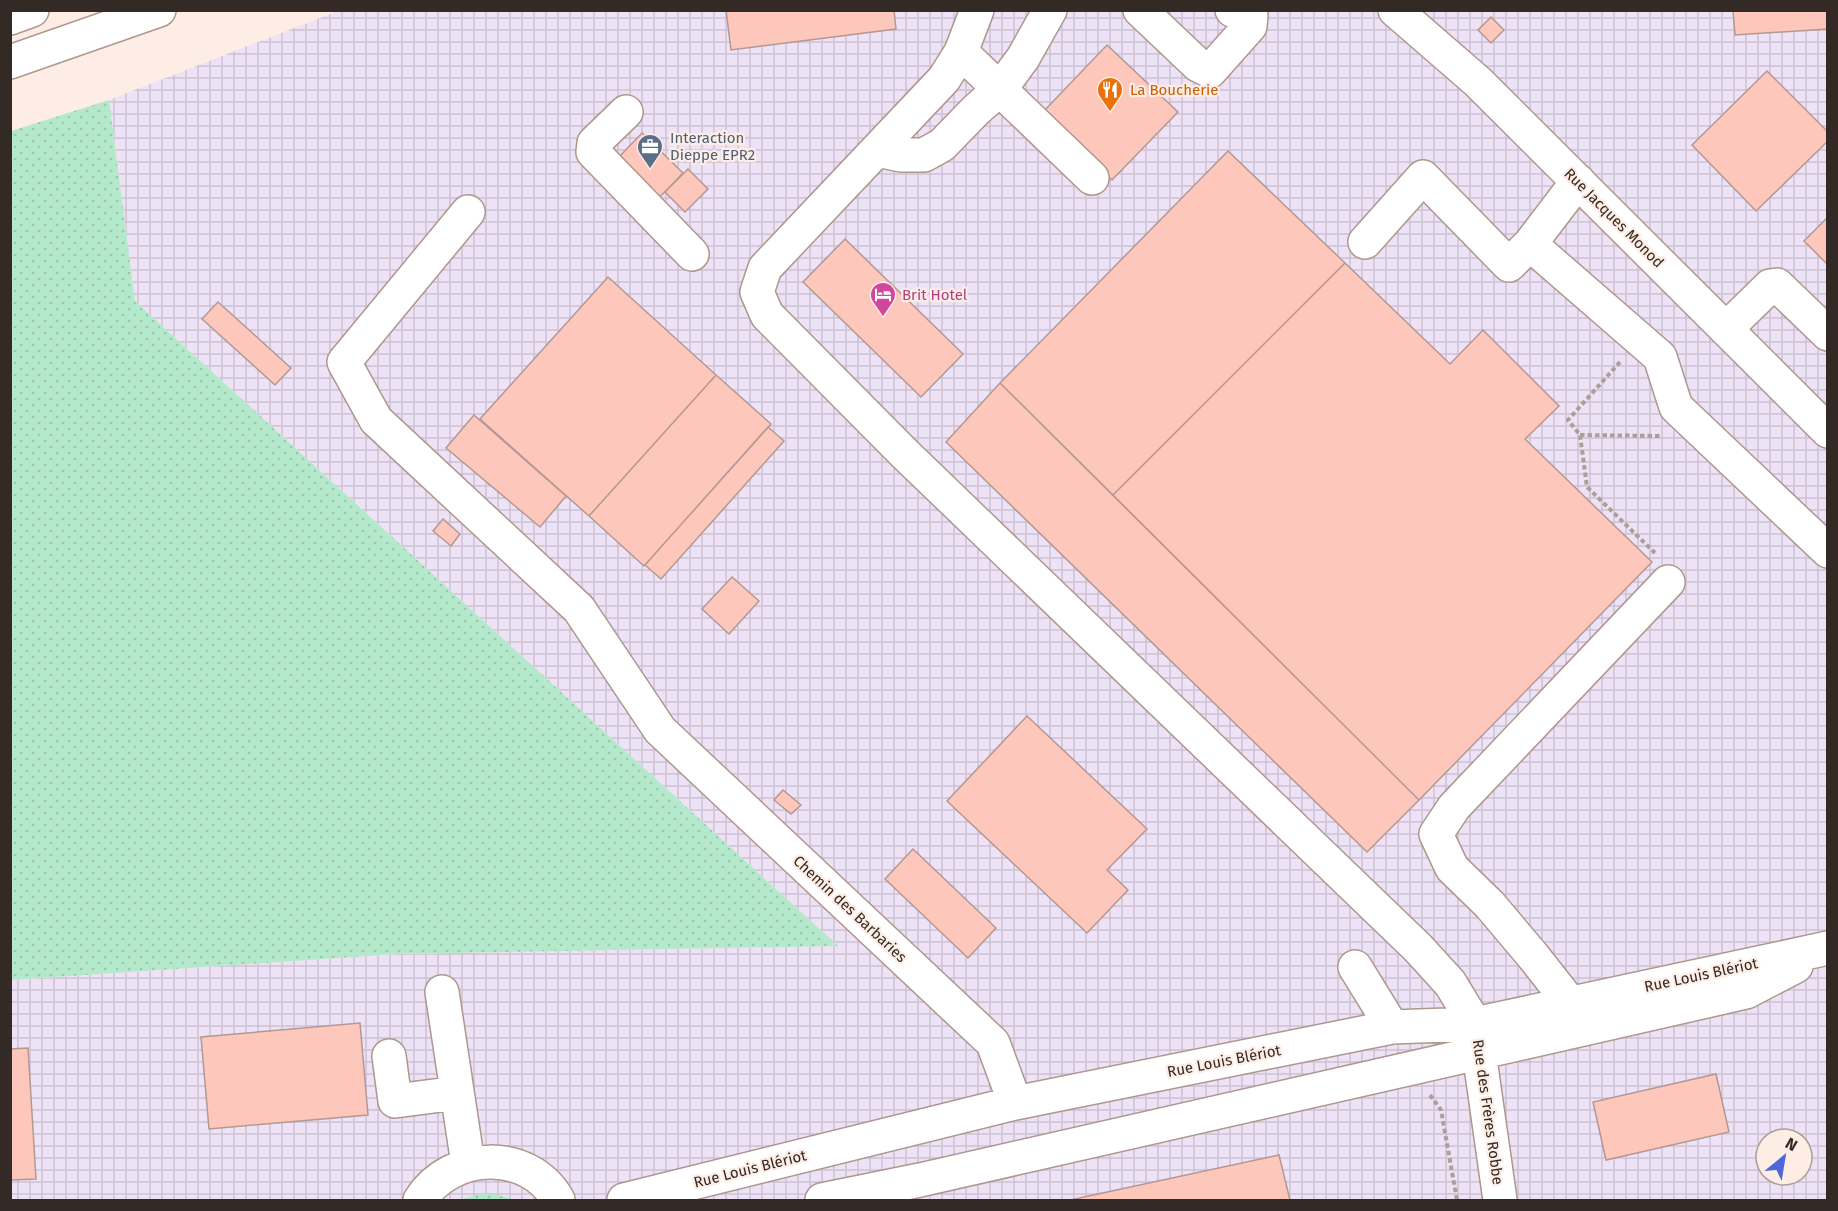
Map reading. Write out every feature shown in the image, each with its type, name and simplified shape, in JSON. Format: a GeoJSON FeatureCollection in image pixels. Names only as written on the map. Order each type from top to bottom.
{"type":"FeatureCollection","features":[{"type":"Feature","properties":{"kind":"main road"},"geometry":{"type":"LineString","coordinates":[[10,18],[32,10]]}},
{"type":"Feature","properties":{"kind":"main road"},"geometry":{"type":"LineString","coordinates":[[10,62],[159,10]]}},
{"type":"Feature","properties":{"kind":"main road"},"geometry":{"type":"LineString","coordinates":[[977,10],[961,52],[944,79],[765,268],[757,292],[767,315],[905,454],[1418,948],[1450,983],[1477,1038]]}},
{"type":"Feature","properties":{"kind":"main road"},"geometry":{"type":"LineString","coordinates":[[877,150],[902,155],[924,155],[942,145],[1000,89],[1023,58],[1050,10]]}},
{"type":"Feature","properties":{"kind":"main road"},"geometry":{"type":"LineString","coordinates":[[1140,10],[1198,65],[1210,71],[1250,26],[1251,15],[1232,10]]}},
{"type":"Feature","properties":{"kind":"main road","name":"Rue Jacques Monod"},"geometry":{"type":"LineString","coordinates":[[1395,10],[1478,82],[1827,431]]}},
{"type":"Feature","properties":{"kind":"main road"},"geometry":{"type":"LineString","coordinates":[[961,52],[1092,178]]}},
{"type":"Feature","properties":{"kind":"main road"},"geometry":{"type":"LineString","coordinates":[[626,112],[594,143],[593,152],[692,254]]}},
{"type":"Feature","properties":{"kind":"main road"},"geometry":{"type":"LineString","coordinates":[[1365,242],[1423,177],[1509,265],[1530,244],[1578,181]]}},
{"type":"Feature","properties":{"kind":"main road","name":"Chemin des Barbaries"},"geometry":{"type":"LineString","coordinates":[[468,213],[344,363],[376,420],[579,609],[660,730],[993,1043],[1015,1103]]}},
{"type":"Feature","properties":{"kind":"main road"},"geometry":{"type":"LineString","coordinates":[[1530,244],[1660,357],[1676,406],[1827,551]]}},
{"type":"Feature","properties":{"kind":"main road"},"geometry":{"type":"LineString","coordinates":[[1726,329],[1770,286],[1777,285],[1827,334]]}},
{"type":"Feature","properties":{"kind":"main road"},"geometry":{"type":"LineString","coordinates":[[1570,1003],[1490,905],[1452,868],[1436,834],[1454,807],[1668,582]]}},
{"type":"Feature","properties":{"kind":"main road","name":"Rue Louis Blériot"},"geometry":{"type":"LineString","coordinates":[[624,1200],[1015,1103],[1392,1027],[1477,1038],[1746,993],[1827,948]]}},
{"type":"Feature","properties":{"kind":"main road","name":"Rue Louis Blériot"},"geometry":{"type":"LineString","coordinates":[[822,1200],[1125,1134],[1477,1038],[1570,1003],[1827,948]]}},
{"type":"Feature","properties":{"kind":"main road"},"geometry":{"type":"LineString","coordinates":[[1355,967],[1392,1027]]}},
{"type":"Feature","properties":{"kind":"main road"},"geometry":{"type":"LineString","coordinates":[[442,992],[468,1164]]}},
{"type":"Feature","properties":{"kind":"main road","name":"Rue des Frères Robbe"},"geometry":{"type":"LineString","coordinates":[[1477,1038],[1500,1200]]}},
{"type":"Feature","properties":{"kind":"main road"},"geometry":{"type":"LineString","coordinates":[[389,1056],[395,1101],[457,1093]]}},
{"type":"Feature","properties":{"kind":"main road"},"geometry":{"type":"LineString","coordinates":[[420,1200],[426,1191],[445,1174],[468,1164],[492,1161],[516,1166],[537,1177],[558,1200]]}},
{"type":"Feature","properties":{"kind":"path"},"geometry":{"type":"LineString","coordinates":[[1640,339],[1568,420],[1580,435],[1587,487],[1664,561],[1668,582]]}},
{"type":"Feature","properties":{"kind":"path"},"geometry":{"type":"LineString","coordinates":[[1580,435],[1661,436],[1682,412]]}},
{"type":"Feature","properties":{"kind":"shaded area"},"geometry":{"type":"Polygon","coordinates":[[[338,11],[1827,11],[1827,1200],[11,1200],[11,980],[397,954],[838,946],[135,301],[109,100],[338,11]]]}},
{"type":"Feature","properties":{"kind":"green space"},"geometry":{"type":"Polygon","coordinates":[[[109,100],[135,301],[838,946],[397,954],[11,980],[11,131],[109,100]]]}},
{"type":"Feature","properties":{"kind":"green space"},"geometry":{"type":"Polygon","coordinates":[[[479,1194],[495,1194],[515,1200],[460,1200],[479,1194]]]}},
{"type":"Feature","properties":{"kind":"building"},"geometry":{"type":"Polygon","coordinates":[[[726,10],[894,10],[896,29],[731,50],[726,10]]]}},
{"type":"Feature","properties":{"kind":"building"},"geometry":{"type":"Polygon","coordinates":[[[1733,10],[1828,10],[1828,29],[1735,35],[1733,10]]]}},
{"type":"Feature","properties":{"kind":"building"},"geometry":{"type":"Polygon","coordinates":[[[1491,17],[1504,30],[1491,43],[1478,30],[1491,17]]]}},
{"type":"Feature","properties":{"kind":"building","name":"La Boucherie"},"geometry":{"type":"Polygon","coordinates":[[[1107,45],[1178,112],[1112,180],[1042,113],[1107,45]]]}},
{"type":"Feature","properties":{"kind":"building"},"geometry":{"type":"Polygon","coordinates":[[[1767,71],[1828,132],[1828,141],[1756,211],[1692,145],[1767,71]]]}},
{"type":"Feature","properties":{"kind":"building"},"geometry":{"type":"Polygon","coordinates":[[[642,133],[683,173],[657,200],[616,160],[642,133]]]}},
{"type":"Feature","properties":{"kind":"building"},"geometry":{"type":"Polygon","coordinates":[[[1228,151],[1345,263],[1113,495],[1000,383],[1228,151]]]}},
{"type":"Feature","properties":{"kind":"building"},"geometry":{"type":"Polygon","coordinates":[[[688,169],[708,189],[685,212],[665,192],[688,169]]]}},
{"type":"Feature","properties":{"kind":"building"},"geometry":{"type":"Polygon","coordinates":[[[1828,217],[1828,265],[1804,241],[1828,217]]]}},
{"type":"Feature","properties":{"kind":"building","name":"Brit Hotel"},"geometry":{"type":"Polygon","coordinates":[[[845,239],[963,354],[921,397],[803,282],[845,239]]]}},
{"type":"Feature","properties":{"kind":"building"},"geometry":{"type":"Polygon","coordinates":[[[1345,263],[1450,364],[1483,330],[1559,406],[1525,439],[1652,562],[1419,800],[1113,495],[1345,263]]]}},
{"type":"Feature","properties":{"kind":"building"},"geometry":{"type":"Polygon","coordinates":[[[608,277],[716,375],[589,516],[480,419],[608,277]]]}},
{"type":"Feature","properties":{"kind":"building"},"geometry":{"type":"Polygon","coordinates":[[[218,302],[291,368],[275,385],[202,319],[218,302]]]}},
{"type":"Feature","properties":{"kind":"building"},"geometry":{"type":"Polygon","coordinates":[[[716,375],[771,424],[644,566],[589,516],[716,375]]]}},
{"type":"Feature","properties":{"kind":"building"},"geometry":{"type":"Polygon","coordinates":[[[1000,383],[1419,800],[1367,852],[946,442],[1000,383]]]}},
{"type":"Feature","properties":{"kind":"building"},"geometry":{"type":"Polygon","coordinates":[[[474,415],[566,496],[540,527],[446,448],[474,415]]]}},
{"type":"Feature","properties":{"kind":"building"},"geometry":{"type":"Polygon","coordinates":[[[768,427],[784,441],[661,579],[645,565],[768,427]]]}},
{"type":"Feature","properties":{"kind":"building"},"geometry":{"type":"Polygon","coordinates":[[[443,519],[460,534],[451,546],[433,531],[443,519]]]}},
{"type":"Feature","properties":{"kind":"building"},"geometry":{"type":"Polygon","coordinates":[[[732,577],[759,601],[729,634],[702,609],[732,577]]]}},
{"type":"Feature","properties":{"kind":"building"},"geometry":{"type":"Polygon","coordinates":[[[1027,716],[1147,829],[1107,870],[1128,890],[1087,933],[947,801],[1027,716]]]}},
{"type":"Feature","properties":{"kind":"building"},"geometry":{"type":"Polygon","coordinates":[[[783,790],[801,805],[791,814],[774,800],[783,790]]]}},
{"type":"Feature","properties":{"kind":"building"},"geometry":{"type":"Polygon","coordinates":[[[913,849],[996,928],[968,958],[885,879],[913,849]]]}},
{"type":"Feature","properties":{"kind":"building"},"geometry":{"type":"Polygon","coordinates":[[[360,1023],[368,1115],[209,1129],[201,1037],[360,1023]]]}},
{"type":"Feature","properties":{"kind":"building"},"geometry":{"type":"Polygon","coordinates":[[[28,1048],[36,1179],[10,1180],[10,1049],[28,1048]]]}},
{"type":"Feature","properties":{"kind":"building"},"geometry":{"type":"Polygon","coordinates":[[[1716,1074],[1729,1132],[1606,1160],[1593,1102],[1716,1074]]]}},
{"type":"Feature","properties":{"kind":"building"},"geometry":{"type":"Polygon","coordinates":[[[1279,1155],[1290,1200],[1070,1200],[1279,1155]]]}},
{"type":"Feature","properties":{"kind":"place","name":"La Boucherie"},"geometry":{"type":"Point","coordinates":[1110,113]}},
{"type":"Feature","properties":{"kind":"place","name":"Interaction Dieppe EPR2"},"geometry":{"type":"Point","coordinates":[650,170]}},
{"type":"Feature","properties":{"kind":"place","name":"Brit Hotel"},"geometry":{"type":"Point","coordinates":[883,318]}}]}
